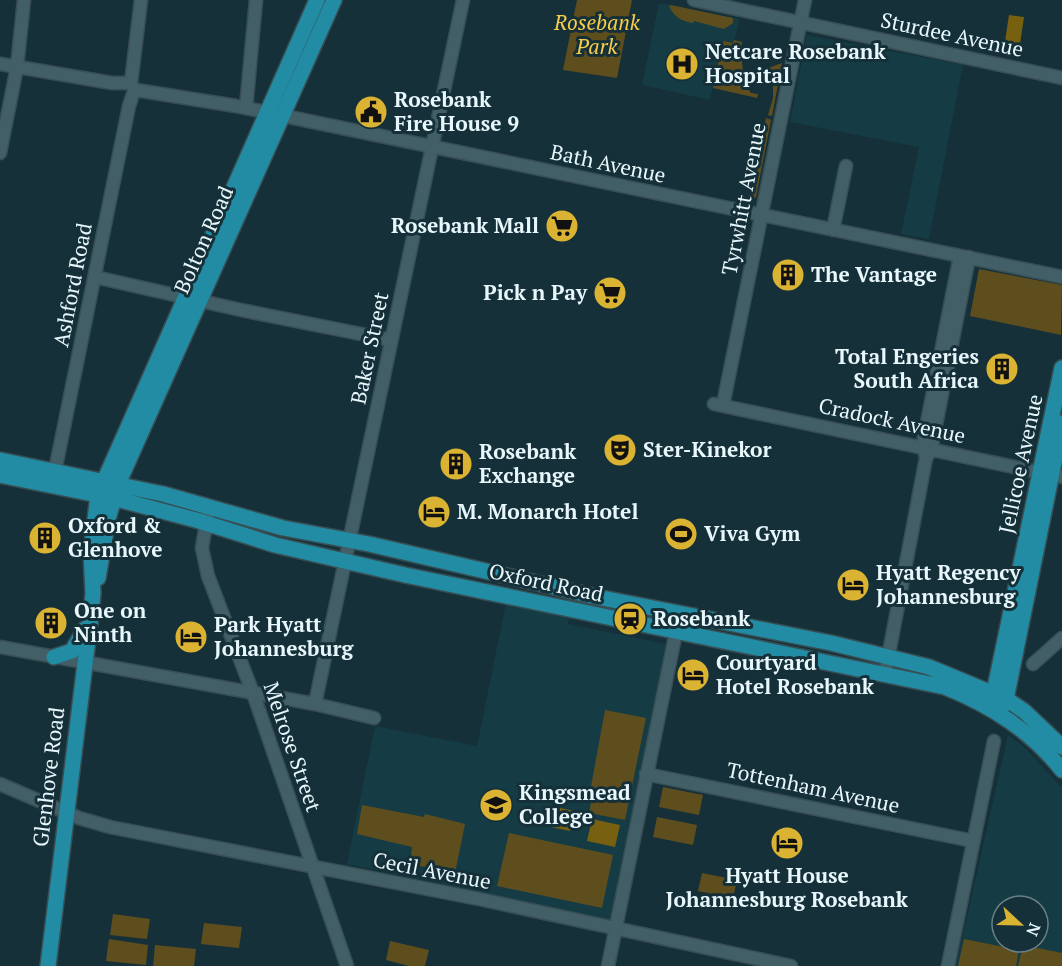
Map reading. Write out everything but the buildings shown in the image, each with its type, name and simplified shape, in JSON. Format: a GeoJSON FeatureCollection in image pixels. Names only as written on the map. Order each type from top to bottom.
{"type":"FeatureCollection","features":[{"type":"Feature","properties":{"kind":"main road","name":"Bolton Road"},"geometry":{"type":"LineString","coordinates":[[275,115],[317,0]]}},
{"type":"Feature","properties":{"kind":"main road","name":"Bolton Road"},"geometry":{"type":"LineString","coordinates":[[108,490],[275,115],[334,0]]}},
{"type":"Feature","properties":{"kind":"main road","name":"Jellicoe Avenue"},"geometry":{"type":"LineString","coordinates":[[1052,475],[1062,368]]}},
{"type":"Feature","properties":{"kind":"main road","name":"Jellicoe Avenue"},"geometry":{"type":"LineString","coordinates":[[997,703],[1052,475],[1062,423]]}},
{"type":"Feature","properties":{"kind":"main road","name":"Oxford Road"},"geometry":{"type":"LineString","coordinates":[[0,460],[55,471],[161,511],[205,522],[275,545],[676,632],[945,687],[1024,711],[1062,747]]}},
{"type":"Feature","properties":{"kind":"main road","name":"Oxford Road"},"geometry":{"type":"LineString","coordinates":[[0,475],[209,506],[283,528],[929,667],[997,703],[1062,770]]}},
{"type":"Feature","properties":{"kind":"main road","name":"Glenhove Road"},"geometry":{"type":"LineString","coordinates":[[93,592],[97,584],[104,542],[108,490]]}},
{"type":"Feature","properties":{"kind":"main road","name":"Glenhove Road"},"geometry":{"type":"LineString","coordinates":[[48,966],[91,615],[93,592],[91,553],[108,490]]}},
{"type":"Feature","properties":{"kind":"main road"},"geometry":{"type":"LineString","coordinates":[[104,542],[110,520],[115,513],[127,510],[161,511]]}},
{"type":"Feature","properties":{"kind":"main road"},"geometry":{"type":"LineString","coordinates":[[54,657],[66,654],[75,648],[91,615]]}},
{"type":"Feature","properties":{"kind":"street"},"geometry":{"type":"LineString","coordinates":[[0,153],[17,67],[24,0]]}},
{"type":"Feature","properties":{"kind":"street","name":"Ashford Road"},"geometry":{"type":"LineString","coordinates":[[55,471],[134,87],[141,0]]}},
{"type":"Feature","properties":{"kind":"street"},"geometry":{"type":"LineString","coordinates":[[246,108],[256,0]]}},
{"type":"Feature","properties":{"kind":"street","name":"Baker Street"},"geometry":{"type":"LineString","coordinates":[[315,704],[347,561],[463,0]]}},
{"type":"Feature","properties":{"kind":"street","name":"Sturdee Avenue"},"geometry":{"type":"LineString","coordinates":[[694,0],[1062,78]]}},
{"type":"Feature","properties":{"kind":"street","name":"Tyrwhitt Avenue"},"geometry":{"type":"LineString","coordinates":[[718,405],[761,215],[805,0]]}},
{"type":"Feature","properties":{"kind":"street","name":"Bath Avenue"},"geometry":{"type":"LineString","coordinates":[[0,64],[246,108],[1062,276]]}},
{"type":"Feature","properties":{"kind":"street"},"geometry":{"type":"LineString","coordinates":[[833,230],[846,166]]}},
{"type":"Feature","properties":{"kind":"street"},"geometry":{"type":"LineString","coordinates":[[885,674],[964,257]]}},
{"type":"Feature","properties":{"kind":"street"},"geometry":{"type":"LineString","coordinates":[[95,277],[391,340]]}},
{"type":"Feature","properties":{"kind":"street","name":"Cradock Avenue"},"geometry":{"type":"LineString","coordinates":[[718,405],[927,452],[1052,475]]}},
{"type":"Feature","properties":{"kind":"street","name":"Melrose Street"},"geometry":{"type":"LineString","coordinates":[[209,506],[202,548],[208,576],[253,693],[347,966]]}},
{"type":"Feature","properties":{"kind":"street"},"geometry":{"type":"LineString","coordinates":[[608,966],[676,632],[670,612]]}},
{"type":"Feature","properties":{"kind":"street"},"geometry":{"type":"LineString","coordinates":[[1033,664],[1062,638]]}},
{"type":"Feature","properties":{"kind":"street"},"geometry":{"type":"LineString","coordinates":[[0,647],[315,704],[374,718]]}},
{"type":"Feature","properties":{"kind":"street"},"geometry":{"type":"LineString","coordinates":[[948,966],[994,741]]}},
{"type":"Feature","properties":{"kind":"street","name":"Tottenham Avenue"},"geometry":{"type":"LineString","coordinates":[[646,774],[973,842]]}},
{"type":"Feature","properties":{"kind":"street","name":"Cecil Avenue"},"geometry":{"type":"LineString","coordinates":[[0,784],[66,812],[110,827],[615,928],[791,966]]}},
{"type":"Feature","properties":{"kind":"shaded area","name":"Netcare Rosebank Hospital"},"geometry":{"type":"Polygon","coordinates":[[[659,3],[739,19],[734,43],[723,41],[710,100],[642,85],[659,3]]]}},
{"type":"Feature","properties":{"kind":"shaded area"},"geometry":{"type":"Polygon","coordinates":[[[1009,15],[1024,17],[1020,44],[1005,41],[1009,15]]]}},
{"type":"Feature","properties":{"kind":"shaded area"},"geometry":{"type":"Polygon","coordinates":[[[807,35],[963,65],[929,239],[901,234],[919,147],[790,122],[807,35]]]}},
{"type":"Feature","properties":{"kind":"shaded area","name":"Kingsmead College"},"geometry":{"type":"Polygon","coordinates":[[[506,603],[569,617],[568,624],[666,644],[610,920],[347,864],[375,726],[477,746],[506,603]]]}},
{"type":"Feature","properties":{"kind":"shaded area"},"geometry":{"type":"Polygon","coordinates":[[[1008,735],[1024,747],[1062,788],[1062,966],[956,966],[1008,735]]]}},
{"type":"Feature","properties":{"kind":"shaded area"},"geometry":{"type":"Polygon","coordinates":[[[546,805],[574,811],[570,831],[542,825],[546,805]]]}},
{"type":"Feature","properties":{"kind":"shaded area"},"geometry":{"type":"Polygon","coordinates":[[[592,819],[620,825],[615,847],[587,841],[592,819]]]}},
{"type":"Feature","properties":{"kind":"green space","name":"Rosebank Park"},"geometry":{"type":"Polygon","coordinates":[[[577,0],[632,0],[617,78],[563,70],[577,0]]]}},
{"type":"Feature","properties":{"kind":"green space"},"geometry":{"type":"Polygon","coordinates":[[[669,6],[733,18],[733,23],[724,29],[694,21],[693,23],[685,21],[673,13],[669,6]]]}},
{"type":"Feature","properties":{"kind":"green space"},"geometry":{"type":"Polygon","coordinates":[[[734,40],[742,42],[744,76],[751,93],[758,94],[757,98],[713,88],[723,41],[733,43],[734,40]]]}},
{"type":"Feature","properties":{"kind":"green space"},"geometry":{"type":"Polygon","coordinates":[[[782,63],[772,116],[768,115],[773,98],[773,83],[770,80],[761,82],[760,71],[782,63]]]}},
{"type":"Feature","properties":{"kind":"green space"},"geometry":{"type":"Polygon","coordinates":[[[766,118],[771,120],[756,197],[750,201],[766,118]]]}},
{"type":"Feature","properties":{"kind":"green space"},"geometry":{"type":"Polygon","coordinates":[[[979,269],[1062,285],[1061,335],[970,316],[979,269]]]}},
{"type":"Feature","properties":{"kind":"green space"},"geometry":{"type":"Polygon","coordinates":[[[605,710],[646,718],[625,820],[589,813],[593,793],[590,792],[605,710]]]}},
{"type":"Feature","properties":{"kind":"green space"},"geometry":{"type":"Polygon","coordinates":[[[663,787],[703,795],[699,815],[659,807],[663,787]]]}},
{"type":"Feature","properties":{"kind":"green space"},"geometry":{"type":"Polygon","coordinates":[[[362,805],[424,817],[425,814],[465,824],[455,873],[410,864],[412,847],[357,834],[362,805]]]}},
{"type":"Feature","properties":{"kind":"green space"},"geometry":{"type":"Polygon","coordinates":[[[657,817],[697,825],[693,845],[653,837],[657,817]]]}},
{"type":"Feature","properties":{"kind":"green space"},"geometry":{"type":"Polygon","coordinates":[[[509,833],[613,855],[602,908],[497,886],[509,833]]]}},
{"type":"Feature","properties":{"kind":"green space"},"geometry":{"type":"Polygon","coordinates":[[[702,873],[737,880],[733,898],[698,891],[702,873]]]}},
{"type":"Feature","properties":{"kind":"green space"},"geometry":{"type":"Polygon","coordinates":[[[113,914],[150,919],[147,939],[110,935],[113,914]]]}},
{"type":"Feature","properties":{"kind":"green space"},"geometry":{"type":"Polygon","coordinates":[[[204,923],[242,927],[239,948],[201,944],[204,923]]]}},
{"type":"Feature","properties":{"kind":"green space"},"geometry":{"type":"Polygon","coordinates":[[[109,939],[148,945],[146,965],[106,961],[109,939]]]}},
{"type":"Feature","properties":{"kind":"green space"},"geometry":{"type":"Polygon","coordinates":[[[964,939],[990,944],[990,954],[1018,954],[1016,966],[958,966],[964,939]]]}},
{"type":"Feature","properties":{"kind":"green space"},"geometry":{"type":"Polygon","coordinates":[[[390,941],[429,950],[425,966],[409,966],[386,960],[390,941]]]}},
{"type":"Feature","properties":{"kind":"green space"},"geometry":{"type":"Polygon","coordinates":[[[155,945],[196,949],[194,966],[153,966],[155,945]]]}},
{"type":"Feature","properties":{"kind":"green space"},"geometry":{"type":"Polygon","coordinates":[[[1050,951],[1062,953],[1062,966],[1018,966],[1021,954],[1050,954],[1050,951]]]}},
{"type":"Feature","properties":{"kind":"place","name":"Netcare Rosebank Hospital"},"geometry":{"type":"Point","coordinates":[682,64]}},
{"type":"Feature","properties":{"kind":"place","name":"Rosebank Fire House 9"},"geometry":{"type":"Point","coordinates":[371,112]}},
{"type":"Feature","properties":{"kind":"place","name":"Rosebank Mall"},"geometry":{"type":"Point","coordinates":[562,226]}},
{"type":"Feature","properties":{"kind":"place","name":"The Vantage"},"geometry":{"type":"Point","coordinates":[788,275]}},
{"type":"Feature","properties":{"kind":"place","name":"Pick n Pay"},"geometry":{"type":"Point","coordinates":[610,293]}},
{"type":"Feature","properties":{"kind":"place","name":"Total Engeries South Africa"},"geometry":{"type":"Point","coordinates":[1002,369]}},
{"type":"Feature","properties":{"kind":"place","name":"Ster-Kinekor"},"geometry":{"type":"Point","coordinates":[620,450]}},
{"type":"Feature","properties":{"kind":"place","name":"Rosebank Exchange"},"geometry":{"type":"Point","coordinates":[456,464]}},
{"type":"Feature","properties":{"kind":"place","name":"M. Monarch Hotel"},"geometry":{"type":"Point","coordinates":[434,512]}},
{"type":"Feature","properties":{"kind":"place","name":"Viva Gym"},"geometry":{"type":"Point","coordinates":[681,534]}},
{"type":"Feature","properties":{"kind":"place","name":"Oxford & Glenhove"},"geometry":{"type":"Point","coordinates":[45,538]}},
{"type":"Feature","properties":{"kind":"place","name":"Hyatt Regency Johannesburg"},"geometry":{"type":"Point","coordinates":[853,585]}},
{"type":"Feature","properties":{"kind":"place","name":"Rosebank"},"geometry":{"type":"Point","coordinates":[630,619]}},
{"type":"Feature","properties":{"kind":"place","name":"One on Ninth"},"geometry":{"type":"Point","coordinates":[51,623]}},
{"type":"Feature","properties":{"kind":"place","name":"Park Hyatt Johannesburg"},"geometry":{"type":"Point","coordinates":[191,637]}},
{"type":"Feature","properties":{"kind":"place","name":"Courtyard Hotel Rosebank"},"geometry":{"type":"Point","coordinates":[693,675]}},
{"type":"Feature","properties":{"kind":"place","name":"Kingsmead College"},"geometry":{"type":"Point","coordinates":[496,805]}},
{"type":"Feature","properties":{"kind":"place","name":"Hyatt House Johannesburg Rosebank"},"geometry":{"type":"Point","coordinates":[787,843]}}]}
